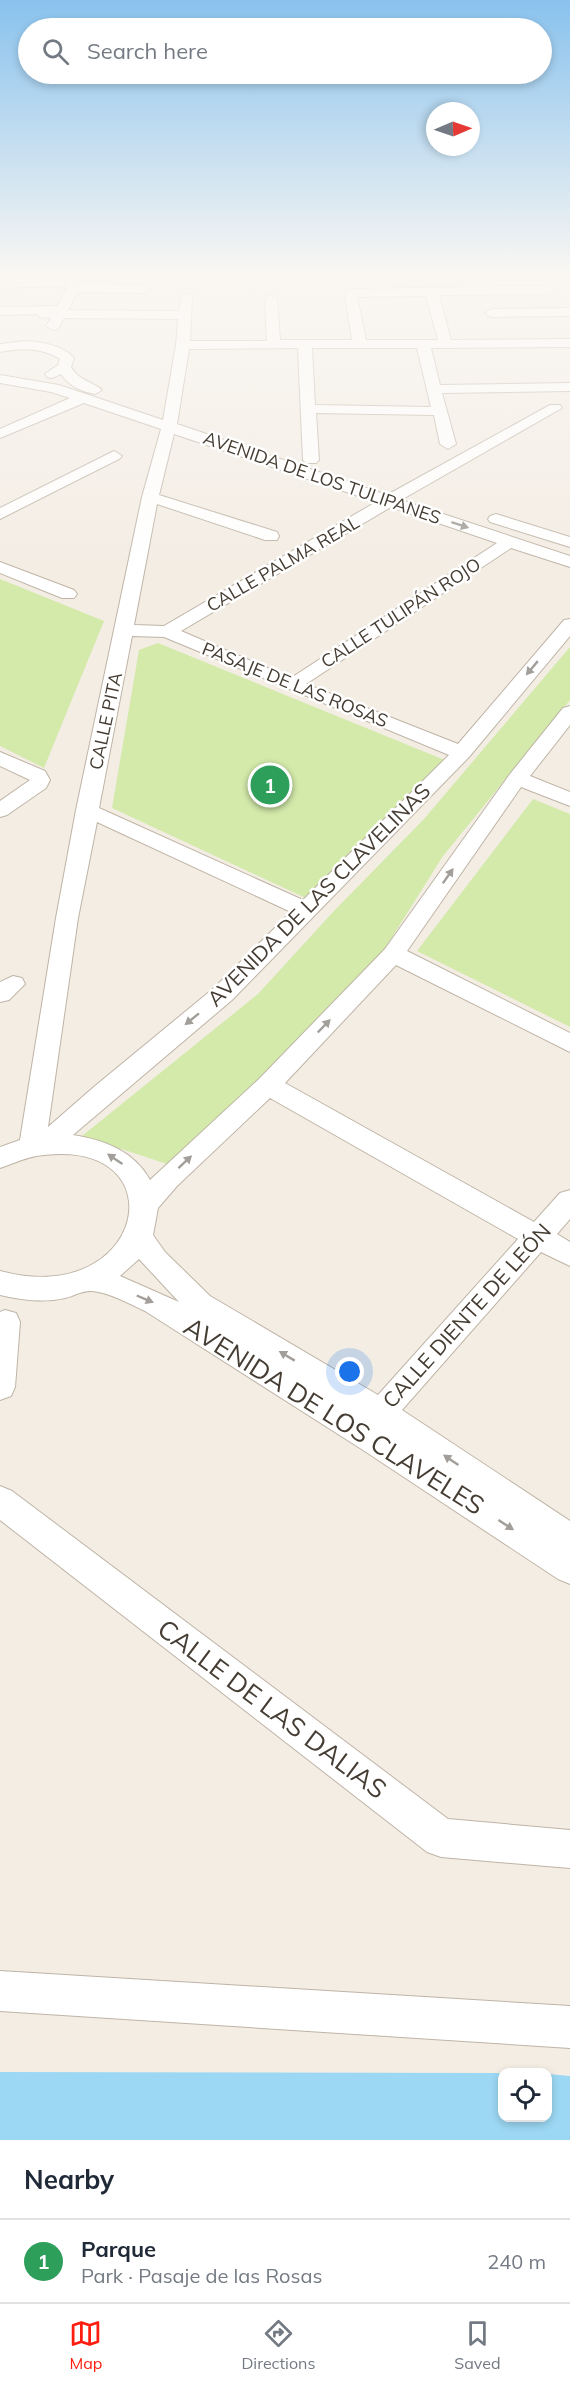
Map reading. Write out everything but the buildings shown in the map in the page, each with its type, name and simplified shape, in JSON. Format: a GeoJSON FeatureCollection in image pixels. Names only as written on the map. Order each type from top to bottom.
{"type":"FeatureCollection","features":[{"type":"Feature","properties":{"kind":"street","name":"AVENIDA DE LOS TULIPANES"},"geometry":{"type":"LineString","coordinates":[[2,380],[29,380],[55,372]]}},
{"type":"Feature","properties":{"kind":"street","name":"AVENIDA DE LOS TULIPANES"},"geometry":{"type":"LineString","coordinates":[[66,372],[70,379],[81,386],[169,420],[396,496],[458,508]]}},
{"type":"Feature","properties":{"kind":"street","name":"CALLE PITA"},"geometry":{"type":"LineString","coordinates":[[17,1151],[126,630],[150,496],[169,420],[178,372]]}},
{"type":"Feature","properties":{"kind":"street"},"geometry":{"type":"LineString","coordinates":[[307,372],[311,460]]}},
{"type":"Feature","properties":{"kind":"street"},"geometry":{"type":"LineString","coordinates":[[431,372],[448,444]]}},
{"type":"Feature","properties":{"kind":"street","name":"AVENIDA DE LOS TULIPANES"},"geometry":{"type":"LineString","coordinates":[[2,380],[54,388],[83,398],[311,460],[509,542],[570,562]]}},
{"type":"Feature","properties":{"kind":"street"},"geometry":{"type":"LineString","coordinates":[[435,388],[570,387]]}},
{"type":"Feature","properties":{"kind":"street"},"geometry":{"type":"LineString","coordinates":[[0,434],[83,398]]}},
{"type":"Feature","properties":{"kind":"street","name":"CALLE PALMA REAL"},"geometry":{"type":"LineString","coordinates":[[167,632],[396,496],[555,408]]}},
{"type":"Feature","properties":{"kind":"street"},"geometry":{"type":"LineString","coordinates":[[309,409],[440,411]]}},
{"type":"Feature","properties":{"kind":"street"},"geometry":{"type":"LineString","coordinates":[[0,514],[114,456]]}},
{"type":"Feature","properties":{"kind":"street"},"geometry":{"type":"LineString","coordinates":[[150,496],[271,536]]}},
{"type":"Feature","properties":{"kind":"street"},"geometry":{"type":"LineString","coordinates":[[481,515],[570,542]]}},
{"type":"Feature","properties":{"kind":"street","name":"CALLE TULIPÁN ROJO"},"geometry":{"type":"LineString","coordinates":[[292,685],[509,542]]}},
{"type":"Feature","properties":{"kind":"street"},"geometry":{"type":"LineString","coordinates":[[0,567],[68,594]]}},
{"type":"Feature","properties":{"kind":"street","name":"AVENIDA DE LAS CLAVELINAS"},"geometry":{"type":"LineString","coordinates":[[17,1151],[104,1092],[223,994],[462,753],[570,624]]}},
{"type":"Feature","properties":{"kind":"street","name":"PASAJE DE LAS ROSAS"},"geometry":{"type":"LineString","coordinates":[[126,630],[167,632],[462,753]]}},
{"type":"Feature","properties":{"kind":"street"},"geometry":{"type":"LineString","coordinates":[[145,1204],[167,1179],[268,1085],[393,954],[517,778],[570,712]]}},
{"type":"Feature","properties":{"kind":"street"},"geometry":{"type":"LineString","coordinates":[[0,758],[38,775],[40,780],[39,784],[0,811]]}},
{"type":"Feature","properties":{"kind":"street"},"geometry":{"type":"LineString","coordinates":[[517,778],[570,800]]}},
{"type":"Feature","properties":{"kind":"street"},"geometry":{"type":"LineString","coordinates":[[87,810],[306,910]]}},
{"type":"Feature","properties":{"kind":"street"},"geometry":{"type":"LineString","coordinates":[[393,954],[570,1043]]}},
{"type":"Feature","properties":{"kind":"street"},"geometry":{"type":"LineString","coordinates":[[268,1085],[570,1255]]}},
{"type":"Feature","properties":{"kind":"street"},"geometry":{"type":"LineString","coordinates":[[0,1283],[23,1289],[42,1290],[67,1287],[90,1279],[120,1260],[138,1236],[144,1220],[145,1204],[137,1180],[118,1161],[92,1148],[69,1144],[17,1151]]}},
{"type":"Feature","properties":{"kind":"street","name":"CALLE DIENTE DE LEÓN"},"geometry":{"type":"LineString","coordinates":[[372,1423],[570,1200]]}},
{"type":"Feature","properties":{"kind":"street","name":"AVENIDA DE LOS CLAVELES"},"geometry":{"type":"LineString","coordinates":[[138,1236],[155,1260],[200,1304],[372,1423],[570,1568]]}},
{"type":"Feature","properties":{"kind":"street","name":"AVENIDA DE LOS CLAVELES"},"geometry":{"type":"LineString","coordinates":[[90,1279],[106,1282],[159,1305],[372,1423],[570,1539]]}},
{"type":"Feature","properties":{"kind":"street"},"geometry":{"type":"LineString","coordinates":[[0,1387],[3,1324],[42,1290]]}},
{"type":"Feature","properties":{"kind":"street","name":"CALLE DE LAS DALIAS"},"geometry":{"type":"LineString","coordinates":[[0,1501],[441,1838],[570,1849]]}},
{"type":"Feature","properties":{"kind":"street"},"geometry":{"type":"LineString","coordinates":[[0,1991],[570,2027]]}},
{"type":"Feature","properties":{"kind":"green space"},"geometry":{"type":"Polygon","coordinates":[[[0,579],[104,621],[44,768],[0,746],[0,579]]]}},
{"type":"Feature","properties":{"kind":"green space"},"geometry":{"type":"Polygon","coordinates":[[[158,643],[447,761],[312,901],[112,808],[139,650],[158,643]]]}},
{"type":"Feature","properties":{"kind":"green space"},"geometry":{"type":"Polygon","coordinates":[[[570,647],[570,700],[443,856],[379,958],[242,1101],[170,1165],[82,1136],[258,994],[332,913],[424,819],[570,647]]]}},
{"type":"Feature","properties":{"kind":"green space"},"geometry":{"type":"Polygon","coordinates":[[[533,799],[570,814],[570,1027],[417,951],[533,799]]]}},
{"type":"Feature","properties":{"kind":"water"},"geometry":{"type":"Polygon","coordinates":[[[0,2072],[498,2073],[498,2122],[552,2122],[552,2074],[570,2076],[570,2140],[0,2140],[0,2072]]]}},
{"type":"Feature","properties":{"kind":"place","name":"Parque"},"geometry":{"type":"Point","coordinates":[270,785]}}]}
